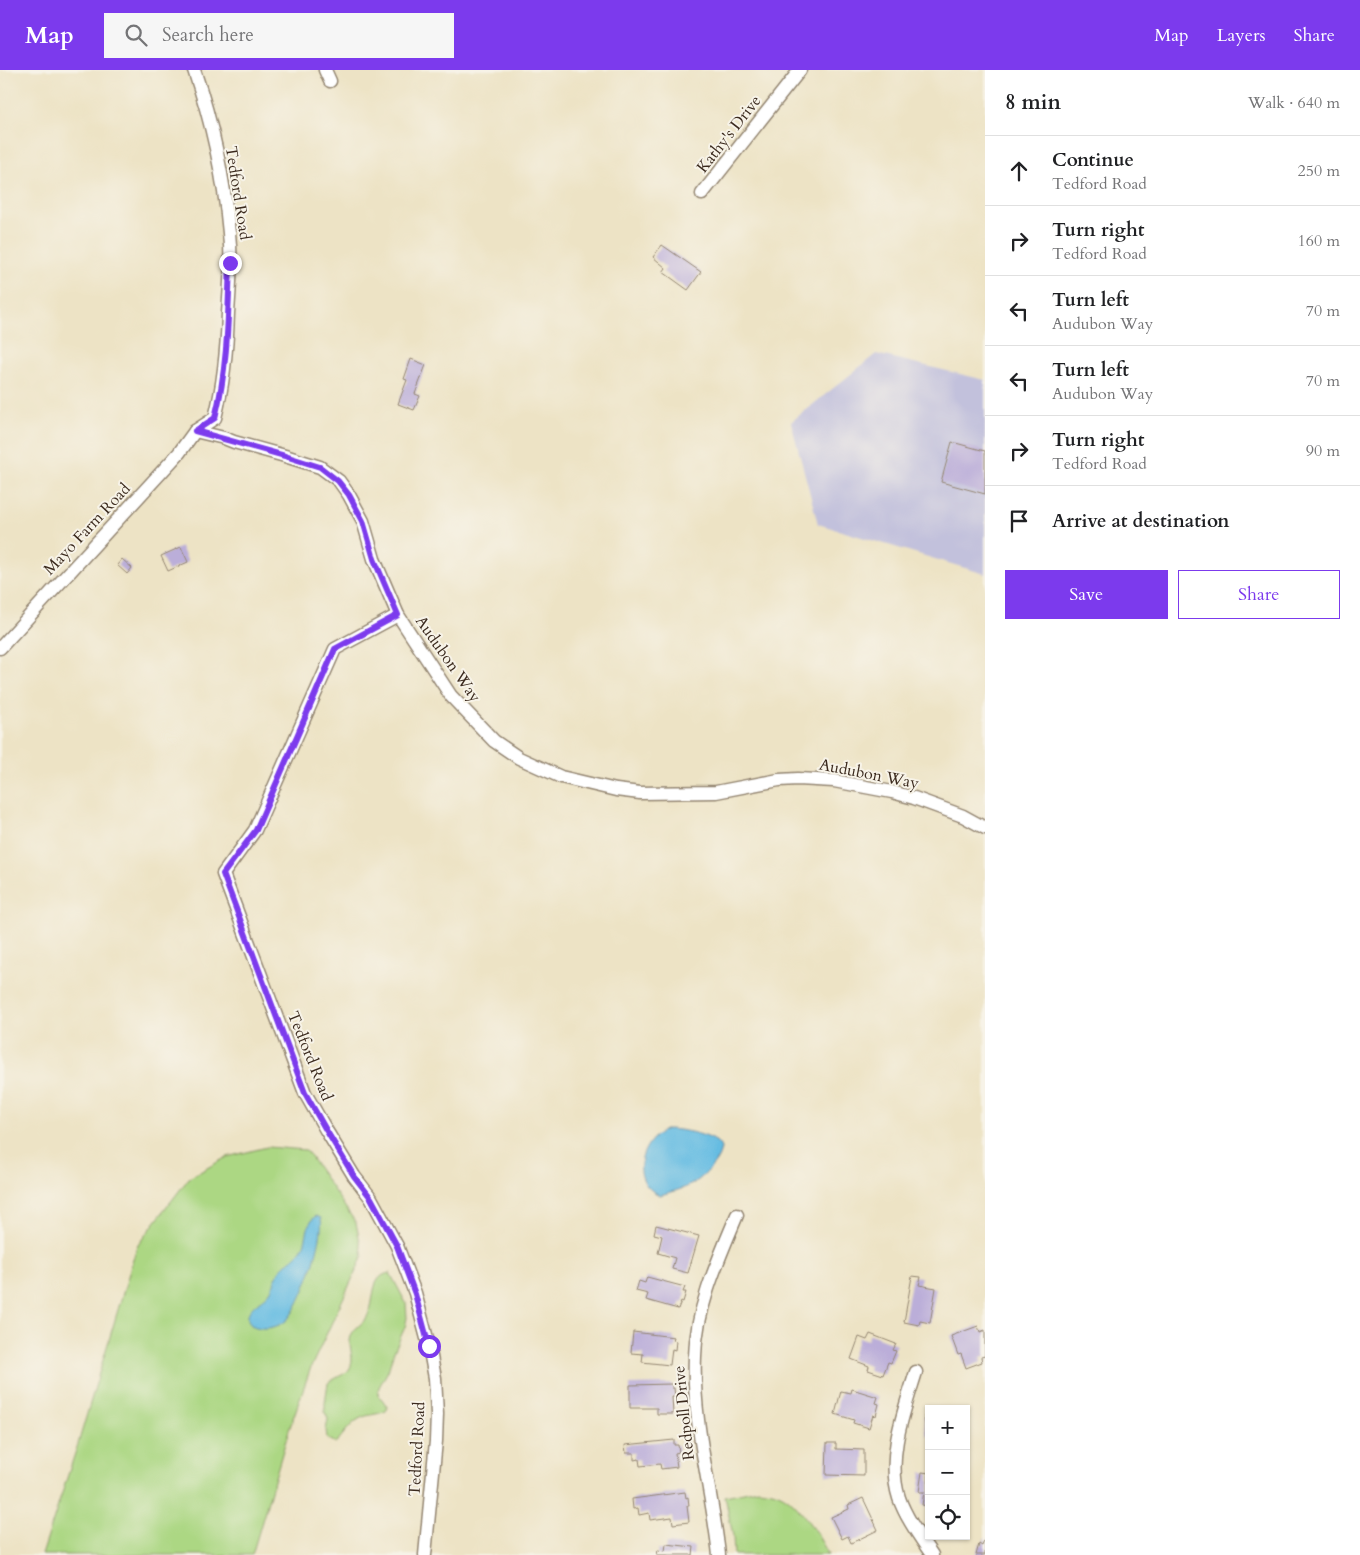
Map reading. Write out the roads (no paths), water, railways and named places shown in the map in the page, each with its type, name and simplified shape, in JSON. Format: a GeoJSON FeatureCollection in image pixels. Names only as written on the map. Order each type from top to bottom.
{"type":"FeatureCollection","features":[{"type":"Feature","properties":{"kind":"street","name":"Tedford Road"},"geometry":{"type":"LineString","coordinates":[[194,70],[210,127],[223,185],[229,234],[230,263],[228,335],[220,398],[215,418],[195,431]]}},
{"type":"Feature","properties":{"kind":"street","name":"Kathy's Drive"},"geometry":{"type":"LineString","coordinates":[[702,194],[800,70]]}},
{"type":"Feature","properties":{"kind":"street","name":"Audubon Way"},"geometry":{"type":"LineString","coordinates":[[195,431],[303,461],[320,467],[338,481],[349,495],[363,521],[374,559],[398,615],[451,696],[494,741],[519,758],[562,777],[616,790],[640,793],[716,792],[780,780],[834,781],[914,798],[964,816],[985,828]]}},
{"type":"Feature","properties":{"kind":"street","name":"Mayo Farm Road"},"geometry":{"type":"LineString","coordinates":[[0,648],[179,453],[195,431]]}},
{"type":"Feature","properties":{"kind":"street","name":"Tedford Road"},"geometry":{"type":"LineString","coordinates":[[398,615],[335,649],[256,830],[223,874],[305,1093],[340,1153],[375,1206],[397,1246],[415,1294],[429,1346],[435,1378],[437,1414],[425,1555]]}},
{"type":"Feature","properties":{"kind":"street","name":"Redpoll Drive"},"geometry":{"type":"LineString","coordinates":[[719,1555],[697,1414],[694,1354],[704,1301],[719,1257],[737,1215]]}},
{"type":"Feature","properties":{"kind":"street"},"geometry":{"type":"LineString","coordinates":[[916,1372],[906,1403],[896,1448],[895,1481],[899,1499],[907,1516],[932,1555]]}},
{"type":"Feature","properties":{"kind":"water"},"geometry":{"type":"Polygon","coordinates":[[[667,1129],[700,1134],[717,1142],[721,1148],[715,1162],[699,1180],[681,1189],[660,1195],[650,1189],[644,1181],[641,1161],[644,1151],[650,1142],[667,1129]]]}},
{"type":"Feature","properties":{"kind":"water"},"geometry":{"type":"Polygon","coordinates":[[[316,1216],[321,1218],[321,1228],[316,1255],[293,1312],[287,1320],[275,1327],[260,1328],[251,1325],[248,1319],[250,1310],[268,1294],[281,1269],[301,1250],[305,1243],[310,1222],[316,1216]]]}}]}
